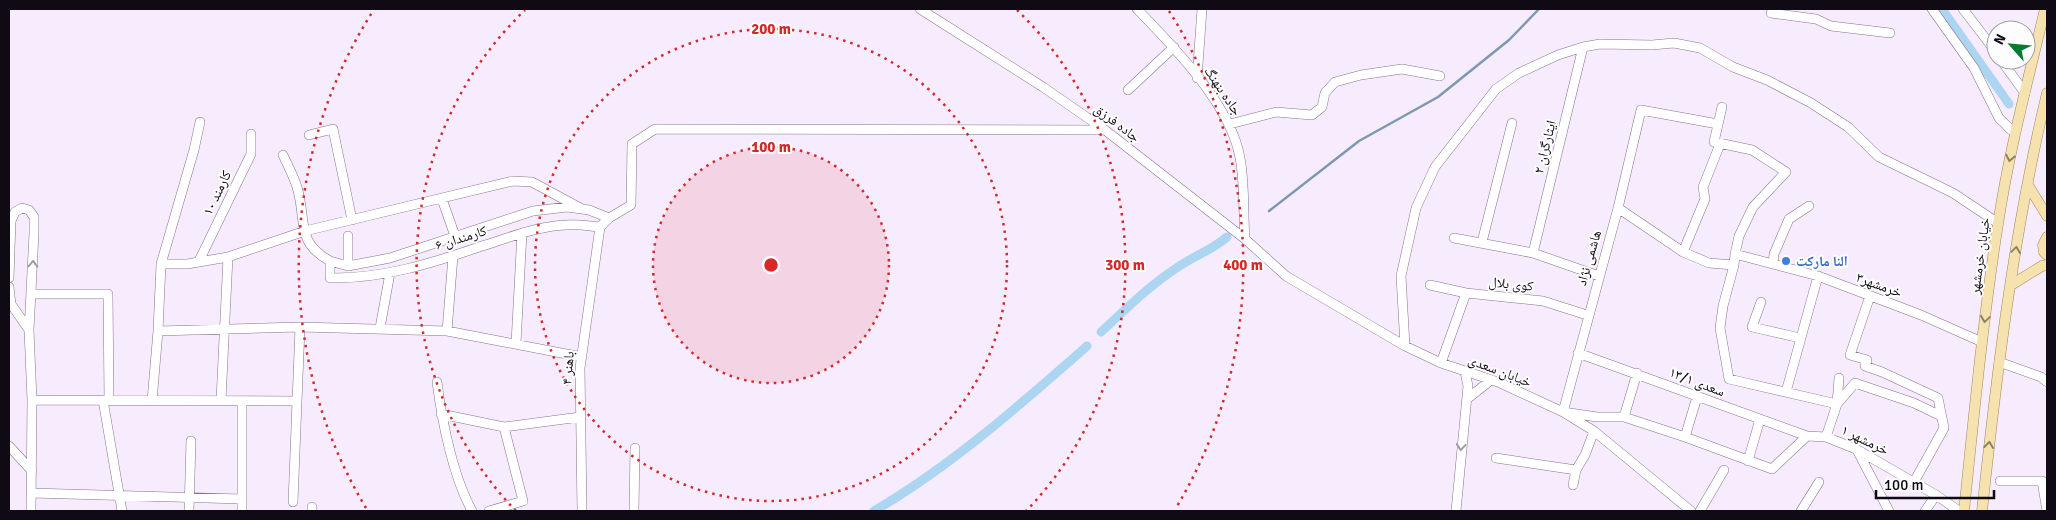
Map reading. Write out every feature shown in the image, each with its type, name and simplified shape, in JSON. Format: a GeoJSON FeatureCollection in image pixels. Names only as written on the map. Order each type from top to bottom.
{"type":"FeatureCollection","features":[{"type":"Feature","properties":{"kind":"main road","name":"خیابان خرمشهر"},"geometry":{"type":"LineString","coordinates":[[1964,511],[1982,342],[1998,223],[2016,131],[2045,9]]}},
{"type":"Feature","properties":{"kind":"main road"},"geometry":{"type":"LineString","coordinates":[[1982,511],[1999,362],[2028,185],[2047,93]]}},
{"type":"Feature","properties":{"kind":"main road"},"geometry":{"type":"LineString","coordinates":[[2028,185],[2047,216]]}},
{"type":"Feature","properties":{"kind":"main road"},"geometry":{"type":"LineString","coordinates":[[2047,237],[2043,245],[2044,252],[2047,255]]}},
{"type":"Feature","properties":{"kind":"main road"},"geometry":{"type":"LineString","coordinates":[[2011,285],[2047,264]]}},
{"type":"Feature","properties":{"kind":"street","name":"جاده بنهنگ"},"geometry":{"type":"LineString","coordinates":[[1137,9],[1174,47],[1220,106],[1230,124],[1240,158],[1245,239]]}},
{"type":"Feature","properties":{"kind":"street"},"geometry":{"type":"LineString","coordinates":[[1198,78],[1202,9]]}},
{"type":"Feature","properties":{"kind":"street"},"geometry":{"type":"LineString","coordinates":[[1932,9],[1974,68],[1999,118],[2011,130],[2016,131]]}},
{"type":"Feature","properties":{"kind":"street"},"geometry":{"type":"LineString","coordinates":[[1963,9],[1986,39]]}},
{"type":"Feature","properties":{"kind":"street","name":"جاده فرزق"},"geometry":{"type":"LineString","coordinates":[[927,10],[1105,130],[1245,239],[1286,276]]}},
{"type":"Feature","properties":{"kind":"street"},"geometry":{"type":"LineString","coordinates":[[1771,13],[1784,12],[1816,19],[1831,26],[1890,33]]}},
{"type":"Feature","properties":{"kind":"street"},"geometry":{"type":"LineString","coordinates":[[1405,346],[1401,276],[1416,208],[1435,167],[1485,103],[1505,81],[1558,55],[1583,47],[1600,44],[1652,45],[1674,43],[1700,48],[1733,67],[1767,80],[1811,103],[1848,127],[1879,156],[1953,193],[1998,223]]}},
{"type":"Feature","properties":{"kind":"street"},"geometry":{"type":"LineString","coordinates":[[1128,90],[1174,47]]}},
{"type":"Feature","properties":{"kind":"street","name":"ایثارگران ۲"},"geometry":{"type":"LineString","coordinates":[[1533,253],[1583,47]]}},
{"type":"Feature","properties":{"kind":"street"},"geometry":{"type":"LineString","coordinates":[[1230,124],[1276,112],[1312,115],[1322,107],[1325,93],[1336,82],[1361,75],[1402,69],[1440,76]]}},
{"type":"Feature","properties":{"kind":"street"},"geometry":{"type":"LineString","coordinates":[[2009,70],[2025,93]]}},
{"type":"Feature","properties":{"kind":"street"},"geometry":{"type":"LineString","coordinates":[[1683,252],[1705,199],[1703,187],[1717,143],[1718,124],[1722,107]]}},
{"type":"Feature","properties":{"kind":"street","name":"هاشمی نژاد"},"geometry":{"type":"LineString","coordinates":[[1562,412],[1618,208],[1640,110],[1718,124]]}},
{"type":"Feature","properties":{"kind":"street"},"geometry":{"type":"LineString","coordinates":[[152,400],[158,331],[160,264],[194,150],[200,122]]}},
{"type":"Feature","properties":{"kind":"street"},"geometry":{"type":"LineString","coordinates":[[1482,242],[1512,123]]}},
{"type":"Feature","properties":{"kind":"street"},"geometry":{"type":"LineString","coordinates":[[309,135],[333,129],[352,220]]}},
{"type":"Feature","properties":{"kind":"street"},"geometry":{"type":"LineString","coordinates":[[600,227],[609,218],[631,205],[632,144],[655,129],[1105,130]]}},
{"type":"Feature","properties":{"kind":"street","name":"کارمند ۱۰"},"geometry":{"type":"LineString","coordinates":[[199,261],[251,154],[251,134]]}},
{"type":"Feature","properties":{"kind":"street"},"geometry":{"type":"LineString","coordinates":[[1717,143],[1752,150],[1786,172],[1753,207],[1739,236],[1734,254],[1734,265],[1723,306],[1720,328],[1729,379],[1837,404]]}},
{"type":"Feature","properties":{"kind":"street"},"geometry":{"type":"LineString","coordinates":[[283,155],[297,188],[305,231],[310,246],[319,255],[330,261],[348,266],[390,258],[533,211],[567,208],[582,209],[609,218]]}},
{"type":"Feature","properties":{"kind":"street"},"geometry":{"type":"LineString","coordinates":[[160,264],[187,264],[228,258],[305,231],[513,181],[532,182],[582,209]]}},
{"type":"Feature","properties":{"kind":"street"},"geometry":{"type":"LineString","coordinates":[[442,199],[455,236]]}},
{"type":"Feature","properties":{"kind":"street"},"geometry":{"type":"LineString","coordinates":[[1773,264],[1774,254],[1789,219],[1809,206]]}},
{"type":"Feature","properties":{"kind":"street"},"geometry":{"type":"LineString","coordinates":[[9,278],[11,221],[15,212],[22,208],[29,210],[34,217],[29,330],[32,400],[31,511]]}},
{"type":"Feature","properties":{"kind":"street"},"geometry":{"type":"LineString","coordinates":[[1618,208],[1683,252],[1709,263],[1734,265]]}},
{"type":"Feature","properties":{"kind":"street","name":"کارمندان ۶"},"geometry":{"type":"LineString","coordinates":[[330,261],[330,278],[351,279],[390,273],[453,256],[522,233],[565,225],[600,227]]}},
{"type":"Feature","properties":{"kind":"street","name":"باهنر ۴"},"geometry":{"type":"LineString","coordinates":[[582,511],[580,418],[582,357],[600,227]]}},
{"type":"Feature","properties":{"kind":"street"},"geometry":{"type":"LineString","coordinates":[[516,344],[522,233]]}},
{"type":"Feature","properties":{"kind":"street"},"geometry":{"type":"LineString","coordinates":[[348,236],[348,266]]}},
{"type":"Feature","properties":{"kind":"street"},"geometry":{"type":"LineString","coordinates":[[1454,238],[1533,253],[1599,276]]}},
{"type":"Feature","properties":{"kind":"street","name":"خرمشهر۳"},"geometry":{"type":"LineString","coordinates":[[1734,254],[1818,276],[1921,315],[1982,342]]}},
{"type":"Feature","properties":{"kind":"street"},"geometry":{"type":"LineString","coordinates":[[447,331],[453,256]]}},
{"type":"Feature","properties":{"kind":"street"},"geometry":{"type":"LineString","coordinates":[[221,400],[228,258]]}},
{"type":"Feature","properties":{"kind":"street"},"geometry":{"type":"LineString","coordinates":[[380,328],[390,273]]}},
{"type":"Feature","properties":{"kind":"street","name":"خیابان سعدی"},"geometry":{"type":"LineString","coordinates":[[1286,276],[1405,346],[1441,363],[1491,380],[1562,412],[1594,430],[1691,511]]}},
{"type":"Feature","properties":{"kind":"street"},"geometry":{"type":"LineString","coordinates":[[1786,392],[1818,276]]}},
{"type":"Feature","properties":{"kind":"street","name":"کوی بلال"},"geometry":{"type":"LineString","coordinates":[[1430,285],[1466,293],[1543,301],[1588,315]]}},
{"type":"Feature","properties":{"kind":"street"},"geometry":{"type":"LineString","coordinates":[[9,288],[10,303],[29,330]]}},
{"type":"Feature","properties":{"kind":"street"},"geometry":{"type":"LineString","coordinates":[[1441,363],[1466,293]]}},
{"type":"Feature","properties":{"kind":"street"},"geometry":{"type":"LineString","coordinates":[[32,294],[108,294],[106,400],[122,511]]}},
{"type":"Feature","properties":{"kind":"street"},"geometry":{"type":"LineString","coordinates":[[1870,296],[1850,355],[1867,360],[1865,366],[1938,398],[1944,428],[1914,482]]}},
{"type":"Feature","properties":{"kind":"street"},"geometry":{"type":"LineString","coordinates":[[1761,302],[1752,327],[1800,338]]}},
{"type":"Feature","properties":{"kind":"street"},"geometry":{"type":"LineString","coordinates":[[158,331],[300,327],[447,331],[582,357]]}},
{"type":"Feature","properties":{"kind":"street"},"geometry":{"type":"LineString","coordinates":[[293,502],[300,327]]}},
{"type":"Feature","properties":{"kind":"street","name":"سعدی ۱۳/۱"},"geometry":{"type":"LineString","coordinates":[[1578,353],[1806,436]]}},
{"type":"Feature","properties":{"kind":"street"},"geometry":{"type":"LineString","coordinates":[[1999,362],[2041,377],[2047,382]]}},
{"type":"Feature","properties":{"kind":"street"},"geometry":{"type":"LineString","coordinates":[[1456,511],[1468,386],[1465,372]]}},
{"type":"Feature","properties":{"kind":"street"},"geometry":{"type":"LineString","coordinates":[[1624,417],[1638,374]]}},
{"type":"Feature","properties":{"kind":"street"},"geometry":{"type":"LineString","coordinates":[[1826,437],[1837,404],[1839,378]]}},
{"type":"Feature","properties":{"kind":"street"},"geometry":{"type":"LineString","coordinates":[[1467,399],[1491,380]]}},
{"type":"Feature","properties":{"kind":"street"},"geometry":{"type":"LineString","coordinates":[[436,382],[441,414],[461,492],[472,511]]}},
{"type":"Feature","properties":{"kind":"street"},"geometry":{"type":"LineString","coordinates":[[1837,404],[1855,382],[1914,403],[1941,416]]}},
{"type":"Feature","properties":{"kind":"street"},"geometry":{"type":"LineString","coordinates":[[1685,436],[1697,397]]}},
{"type":"Feature","properties":{"kind":"street"},"geometry":{"type":"LineString","coordinates":[[32,400],[296,401]]}},
{"type":"Feature","properties":{"kind":"street"},"geometry":{"type":"LineString","coordinates":[[242,401],[242,511]]}},
{"type":"Feature","properties":{"kind":"street"},"geometry":{"type":"LineString","coordinates":[[1562,412],[1597,417],[1624,417],[1685,436],[1772,469],[1806,436]]}},
{"type":"Feature","properties":{"kind":"street"},"geometry":{"type":"LineString","coordinates":[[441,414],[504,427],[580,418]]}},
{"type":"Feature","properties":{"kind":"street"},"geometry":{"type":"LineString","coordinates":[[1748,461],[1760,419]]}},
{"type":"Feature","properties":{"kind":"street"},"geometry":{"type":"LineString","coordinates":[[489,511],[523,501],[504,427]]}},
{"type":"Feature","properties":{"kind":"street"},"geometry":{"type":"LineString","coordinates":[[1573,485],[1576,470],[1585,455],[1594,430]]}},
{"type":"Feature","properties":{"kind":"street","name":"خرمشهر ۱"},"geometry":{"type":"LineString","coordinates":[[1806,436],[1826,437],[1856,449],[1936,495],[1959,511]]}},
{"type":"Feature","properties":{"kind":"street"},"geometry":{"type":"LineString","coordinates":[[189,511],[190,441]]}},
{"type":"Feature","properties":{"kind":"street"},"geometry":{"type":"LineString","coordinates":[[9,446],[32,471]]}},
{"type":"Feature","properties":{"kind":"street"},"geometry":{"type":"LineString","coordinates":[[634,511],[635,448]]}},
{"type":"Feature","properties":{"kind":"street"},"geometry":{"type":"LineString","coordinates":[[1856,449],[1889,511]]}},
{"type":"Feature","properties":{"kind":"street"},"geometry":{"type":"LineString","coordinates":[[1496,458],[1576,470]]}},
{"type":"Feature","properties":{"kind":"street"},"geometry":{"type":"LineString","coordinates":[[1700,511],[1724,470]]}},
{"type":"Feature","properties":{"kind":"street"},"geometry":{"type":"LineString","coordinates":[[2000,482],[2042,481],[2047,511]]}},
{"type":"Feature","properties":{"kind":"street"},"geometry":{"type":"LineString","coordinates":[[1800,511],[1819,482]]}},
{"type":"Feature","properties":{"kind":"street"},"geometry":{"type":"LineString","coordinates":[[32,493],[242,499]]}},
{"type":"Feature","properties":{"kind":"street"},"geometry":{"type":"LineString","coordinates":[[1925,511],[1936,495]]}},
{"type":"Feature","properties":{"kind":"waterway"},"geometry":{"type":"LineString","coordinates":[[1269,211],[1359,141],[1438,97],[1509,40],[1539,9]]}},
{"type":"Feature","properties":{"kind":"waterway"},"geometry":{"type":"LineString","coordinates":[[1942,9],[2009,104]]}},
{"type":"Feature","properties":{"kind":"waterway"},"geometry":{"type":"LineString","coordinates":[[1101,332],[1168,274],[1227,237]]}},
{"type":"Feature","properties":{"kind":"waterway"},"geometry":{"type":"LineString","coordinates":[[874,511],[958,455],[1087,346]]}},
{"type":"Feature","properties":{"kind":"place","name":"النا مارکت"},"geometry":{"type":"Point","coordinates":[1786,261]}}]}
